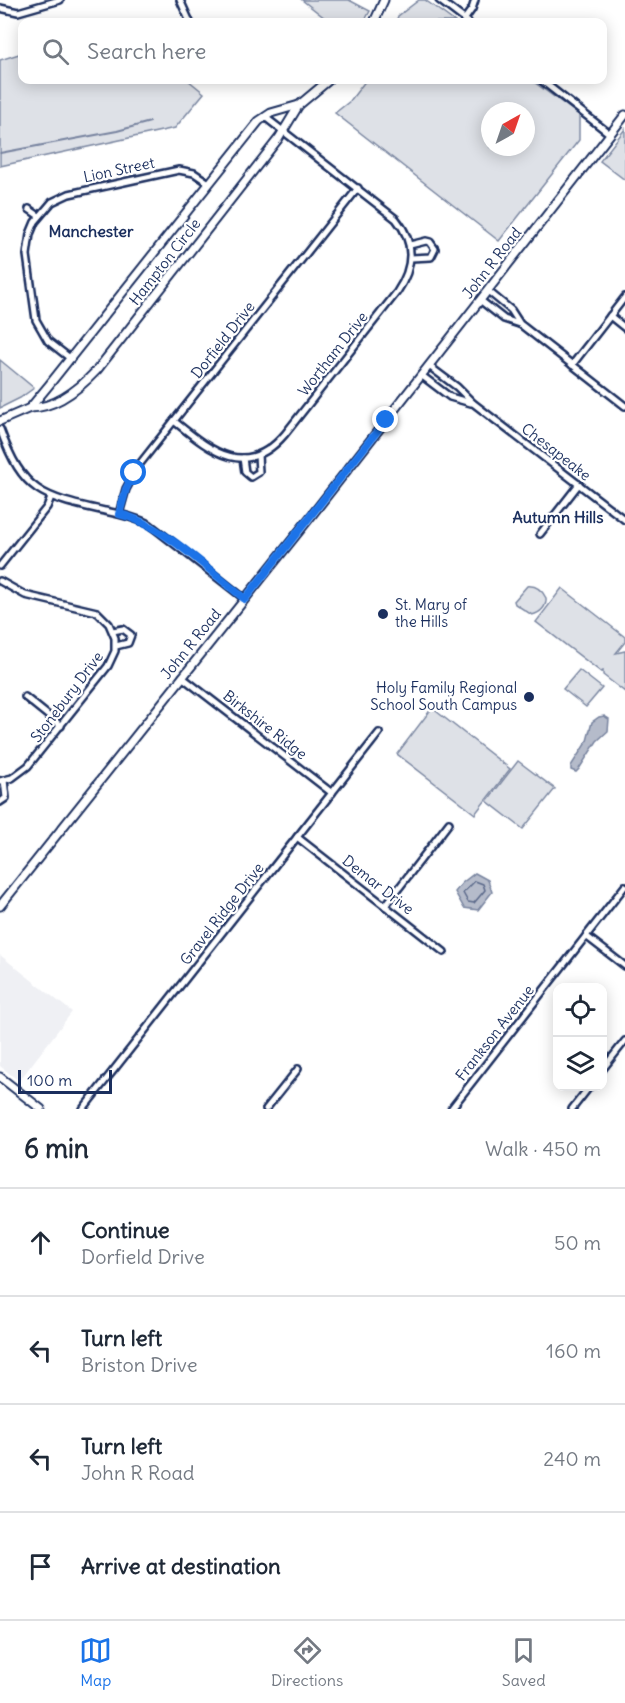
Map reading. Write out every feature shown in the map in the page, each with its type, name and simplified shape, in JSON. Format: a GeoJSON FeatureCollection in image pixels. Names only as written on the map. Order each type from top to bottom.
{"type":"FeatureCollection","features":[{"type":"Feature","properties":{"kind":"main road"},"geometry":{"type":"LineString","coordinates":[[376,18],[384,0]]}},
{"type":"Feature","properties":{"kind":"main road","name":"Hampton Circle"},"geometry":{"type":"LineString","coordinates":[[0,422],[30,408],[43,407],[65,396],[97,370],[284,130],[299,105],[324,84]]}},
{"type":"Feature","properties":{"kind":"main road","name":"Hampton Circle"},"geometry":{"type":"LineString","coordinates":[[30,408],[250,132],[265,117],[299,105]]}},
{"type":"Feature","properties":{"kind":"main road","name":"John R Road"},"geometry":{"type":"LineString","coordinates":[[0,906],[625,116]]}},
{"type":"Feature","properties":{"kind":"main road"},"geometry":{"type":"LineString","coordinates":[[0,1077],[41,1109]]}},
{"type":"Feature","properties":{"kind":"street"},"geometry":{"type":"LineString","coordinates":[[0,8],[18,12],[60,0]]}},
{"type":"Feature","properties":{"kind":"street"},"geometry":{"type":"LineString","coordinates":[[180,0],[188,18]]}},
{"type":"Feature","properties":{"kind":"street"},"geometry":{"type":"LineString","coordinates":[[439,0],[462,18]]}},
{"type":"Feature","properties":{"kind":"street"},"geometry":{"type":"LineString","coordinates":[[468,18],[475,0]]}},
{"type":"Feature","properties":{"kind":"street"},"geometry":{"type":"LineString","coordinates":[[546,84],[610,134]]}},
{"type":"Feature","properties":{"kind":"street","name":"Wortham Drive"},"geometry":{"type":"LineString","coordinates":[[174,421],[214,452],[243,458],[258,455],[282,438],[398,292],[406,278],[411,258],[410,245],[396,219],[265,117]]}},
{"type":"Feature","properties":{"kind":"street","name":"Lion Street"},"geometry":{"type":"LineString","coordinates":[[39,216],[52,202],[78,191],[179,170],[194,173],[209,183]]}},
{"type":"Feature","properties":{"kind":"street","name":"Dorfield Drive"},"geometry":{"type":"LineString","coordinates":[[119,514],[126,489],[134,473],[358,188]]}},
{"type":"Feature","properties":{"kind":"street"},"geometry":{"type":"LineString","coordinates":[[28,209],[39,216],[30,234],[28,248],[34,314],[43,335],[71,359]]}},
{"type":"Feature","properties":{"kind":"street"},"geometry":{"type":"LineString","coordinates":[[410,245],[426,241],[430,242],[435,249],[431,257],[411,258]]}},
{"type":"Feature","properties":{"kind":"street"},"geometry":{"type":"LineString","coordinates":[[488,291],[511,310],[520,324],[625,406]]}},
{"type":"Feature","properties":{"kind":"street"},"geometry":{"type":"LineString","coordinates":[[572,365],[625,297]]}},
{"type":"Feature","properties":{"kind":"street"},"geometry":{"type":"LineString","coordinates":[[480,300],[504,319],[520,324]]}},
{"type":"Feature","properties":{"kind":"street"},"geometry":{"type":"LineString","coordinates":[[610,316],[625,328]]}},
{"type":"Feature","properties":{"kind":"street","name":"Chesapeake"},"geometry":{"type":"LineString","coordinates":[[429,366],[458,387],[473,403],[625,520]]}},
{"type":"Feature","properties":{"kind":"street","name":"Chesapeake"},"geometry":{"type":"LineString","coordinates":[[422,375],[450,396],[473,403]]}},
{"type":"Feature","properties":{"kind":"street"},"geometry":{"type":"LineString","coordinates":[[0,429],[10,458],[28,482],[51,497],[140,520],[154,527],[245,599]]}},
{"type":"Feature","properties":{"kind":"street","name":"Wortham Drive"},"geometry":{"type":"LineString","coordinates":[[243,458],[245,472],[251,477],[259,472],[258,455]]}},
{"type":"Feature","properties":{"kind":"street"},"geometry":{"type":"LineString","coordinates":[[540,534],[579,484]]}},
{"type":"Feature","properties":{"kind":"street"},"geometry":{"type":"LineString","coordinates":[[0,566],[46,507],[51,497]]}},
{"type":"Feature","properties":{"kind":"street","name":"Stonebury Drive"},"geometry":{"type":"LineString","coordinates":[[0,581],[26,595],[97,612],[112,631],[116,646],[108,666],[28,766],[18,775],[2,781],[6,798],[0,802]]}},
{"type":"Feature","properties":{"kind":"street","name":"Stonebury Drive"},"geometry":{"type":"LineString","coordinates":[[112,631],[126,629],[130,636],[128,643],[116,646]]}},
{"type":"Feature","properties":{"kind":"street","name":"Birkshire Ridge"},"geometry":{"type":"LineString","coordinates":[[182,677],[332,793]]}},
{"type":"Feature","properties":{"kind":"street"},"geometry":{"type":"LineString","coordinates":[[26,697],[61,726]]}},
{"type":"Feature","properties":{"kind":"street","name":"Gravel Ridge Drive"},"geometry":{"type":"LineString","coordinates":[[83,1109],[379,734]]}},
{"type":"Feature","properties":{"kind":"street"},"geometry":{"type":"LineString","coordinates":[[385,906],[449,823]]}},
{"type":"Feature","properties":{"kind":"street","name":"Demar Drive"},"geometry":{"type":"LineString","coordinates":[[297,837],[444,952]]}},
{"type":"Feature","properties":{"kind":"street","name":"Frankson Avenue"},"geometry":{"type":"LineString","coordinates":[[451,1109],[625,886]]}},
{"type":"Feature","properties":{"kind":"street"},"geometry":{"type":"LineString","coordinates":[[586,936],[625,966]]}},
{"type":"Feature","properties":{"kind":"street"},"geometry":{"type":"LineString","coordinates":[[607,1065],[625,1041]]}},
{"type":"Feature","properties":{"kind":"street"},"geometry":{"type":"LineString","coordinates":[[266,1109],[298,1069]]}},
{"type":"Feature","properties":{"kind":"street"},"geometry":{"type":"LineString","coordinates":[[572,1109],[586,1091]]}},
{"type":"Feature","properties":{"kind":"shaded area"},"geometry":{"type":"Polygon","coordinates":[[[302,0],[349,0],[370,11],[366,18],[325,18],[302,0]]]}},
{"type":"Feature","properties":{"kind":"shaded area"},"geometry":{"type":"Polygon","coordinates":[[[419,0],[425,0],[450,18],[397,18],[419,0]]]}},
{"type":"Feature","properties":{"kind":"shaded area"},"geometry":{"type":"Polygon","coordinates":[[[18,54],[18,84],[193,84],[204,93],[175,128],[0,166],[0,60],[18,54]]]}},
{"type":"Feature","properties":{"kind":"shaded area"},"geometry":{"type":"Polygon","coordinates":[[[363,84],[536,84],[579,115],[579,140],[499,241],[335,113],[350,101],[363,84]]]}},
{"type":"Feature","properties":{"kind":"shaded area"},"geometry":{"type":"Polygon","coordinates":[[[625,129],[625,180],[600,161],[625,129]]]}},
{"type":"Feature","properties":{"kind":"shaded area"},"geometry":{"type":"Polygon","coordinates":[[[0,360],[34,388],[0,408],[0,360]]]}},
{"type":"Feature","properties":{"kind":"shaded area"},"geometry":{"type":"Polygon","coordinates":[[[527,586],[538,589],[546,598],[543,609],[532,615],[514,601],[527,586]]]}},
{"type":"Feature","properties":{"kind":"shaded area"},"geometry":{"type":"Polygon","coordinates":[[[562,588],[625,637],[625,642],[616,653],[625,651],[625,692],[603,675],[603,671],[601,672],[536,622],[562,588]]]}},
{"type":"Feature","properties":{"kind":"shaded area"},"geometry":{"type":"Polygon","coordinates":[[[579,670],[602,688],[586,707],[563,689],[579,670]]]}},
{"type":"Feature","properties":{"kind":"shaded area"},"geometry":{"type":"Polygon","coordinates":[[[432,708],[510,769],[475,814],[397,754],[432,708]]]}},
{"type":"Feature","properties":{"kind":"shaded area"},"geometry":{"type":"Polygon","coordinates":[[[518,761],[555,789],[523,829],[487,801],[518,761]]]}},
{"type":"Feature","properties":{"kind":"shaded area"},"geometry":{"type":"Polygon","coordinates":[[[0,955],[72,1012],[19,1081],[0,1066],[0,955]]]}},
{"type":"Feature","properties":{"kind":"water"},"geometry":{"type":"Polygon","coordinates":[[[604,716],[609,719],[608,731],[597,741],[579,769],[576,772],[571,770],[571,766],[587,741],[592,722],[604,716]]]}},
{"type":"Feature","properties":{"kind":"water"},"geometry":{"type":"Polygon","coordinates":[[[475,873],[488,880],[492,892],[478,910],[464,908],[455,892],[475,873]]]}},
{"type":"Feature","properties":{"kind":"waterway"},"geometry":{"type":"LineString","coordinates":[[0,153],[117,131],[150,122]]}},
{"type":"Feature","properties":{"kind":"place","name":"St. Mary of the Hills"},"geometry":{"type":"Point","coordinates":[383,614]}},
{"type":"Feature","properties":{"kind":"place","name":"Holy Family Regional School South Campus"},"geometry":{"type":"Point","coordinates":[529,697]}},
{"type":"Feature","properties":{"kind":"district","name":"Manchester"},"geometry":{"type":"Point","coordinates":[91,231]}},
{"type":"Feature","properties":{"kind":"district","name":"Autumn Hills"},"geometry":{"type":"Point","coordinates":[558,517]}},
{"type":"Feature","properties":{"kind":"route"},"geometry":{"type":"LineString","coordinates":[[134,473],[126,489],[119,514],[131,516],[160,531],[245,599],[386,420]]}}]}
